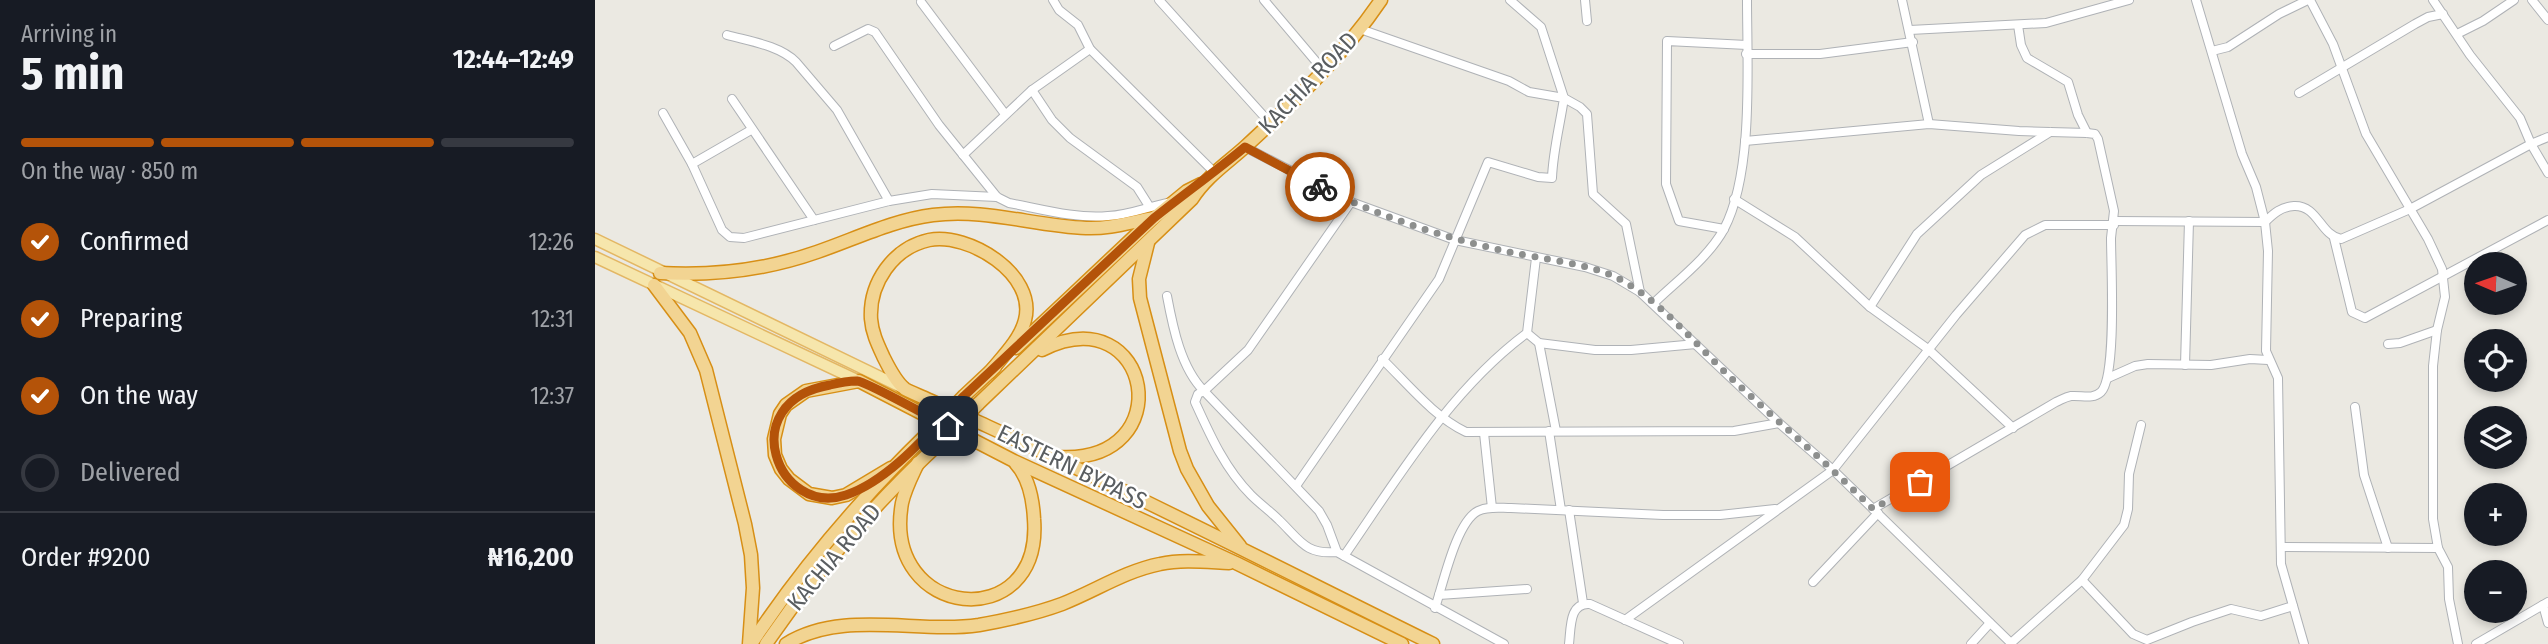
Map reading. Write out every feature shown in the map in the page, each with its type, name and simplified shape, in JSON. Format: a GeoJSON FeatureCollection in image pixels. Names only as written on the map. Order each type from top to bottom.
{"type":"FeatureCollection","features":[{"type":"Feature","properties":{"kind":"highway","name":"KACHIA ROAD"},"geometry":{"type":"LineString","coordinates":[[766,644],[835,551],[918,463],[1192,199],[1201,184],[1245,147],[1324,71],[1360,30],[1381,0]]}},
{"type":"Feature","properties":{"kind":"highway"},"geometry":{"type":"LineString","coordinates":[[660,272],[694,275],[763,267],[814,253],[903,220],[935,214],[991,215],[1086,228],[1118,226],[1174,202],[1201,184]]}},
{"type":"Feature","properties":{"kind":"highway"},"geometry":{"type":"LineString","coordinates":[[859,381],[806,391],[786,405],[776,425],[773,439],[775,455],[781,469],[799,488],[821,497],[846,495],[891,468],[1152,212]]}},
{"type":"Feature","properties":{"kind":"highway"},"geometry":{"type":"LineString","coordinates":[[903,388],[889,368],[874,337],[871,307],[875,291],[889,263],[913,246],[928,240],[960,242],[991,255],[1015,279],[1021,290],[1026,317],[1020,331],[990,372]]}},
{"type":"Feature","properties":{"kind":"highway"},"geometry":{"type":"LineString","coordinates":[[1148,242],[1139,279],[1140,298],[1180,451],[1195,487],[1245,552]]}},
{"type":"Feature","properties":{"kind":"highway"},"geometry":{"type":"LineString","coordinates":[[654,285],[691,333],[706,370],[751,555],[753,588],[750,644]]}},
{"type":"Feature","properties":{"kind":"highway"},"geometry":{"type":"LineString","coordinates":[[1030,356],[1061,341],[1097,341],[1110,345],[1122,355],[1139,382],[1137,416],[1118,439],[1092,454],[1077,458],[1052,456]]}},
{"type":"Feature","properties":{"kind":"highway","name":"EASTERN BYPASS"},"geometry":{"type":"LineString","coordinates":[[859,381],[1014,461],[1237,563],[1402,644]]}},
{"type":"Feature","properties":{"kind":"highway","name":"EASTERN BYPASS"},"geometry":{"type":"LineString","coordinates":[[903,388],[1052,456],[1433,644]]}},
{"type":"Feature","properties":{"kind":"highway"},"geometry":{"type":"LineString","coordinates":[[918,463],[907,488],[902,510],[902,533],[909,561],[917,574],[934,590],[955,599],[967,600],[981,598],[1007,588],[1019,578],[1033,549],[1034,513],[1028,484],[1024,472],[1014,461]]}},
{"type":"Feature","properties":{"kind":"highway","name":"KACHIA ROAD"},"geometry":{"type":"LineString","coordinates":[[750,644],[809,563],[891,468]]}},
{"type":"Feature","properties":{"kind":"highway"},"geometry":{"type":"LineString","coordinates":[[786,644],[814,631],[842,626],[939,627],[988,623],[1053,607],[1123,575],[1162,563],[1237,563]]}},
{"type":"Feature","properties":{"kind":"main road","name":"EASTERN BYPASS"},"geometry":{"type":"LineString","coordinates":[[595,239],[903,388]]}},
{"type":"Feature","properties":{"kind":"main road","name":"EASTERN BYPASS"},"geometry":{"type":"LineString","coordinates":[[595,257],[859,381]]}},
{"type":"Feature","properties":{"kind":"street"},"geometry":{"type":"LineString","coordinates":[[1053,0],[1059,10],[1077,25],[1090,48],[1215,173]]}},
{"type":"Feature","properties":{"kind":"street"},"geometry":{"type":"LineString","coordinates":[[1159,0],[1270,123]]}},
{"type":"Feature","properties":{"kind":"street"},"geometry":{"type":"LineString","coordinates":[[1264,0],[1324,71]]}},
{"type":"Feature","properties":{"kind":"street"},"geometry":{"type":"LineString","coordinates":[[1296,486],[1439,279],[1488,162],[1538,177],[1552,178],[1553,149],[1558,141],[1564,98],[1541,27],[1510,0]]}},
{"type":"Feature","properties":{"kind":"street"},"geometry":{"type":"LineString","coordinates":[[1585,0],[1587,21]]}},
{"type":"Feature","properties":{"kind":"street"},"geometry":{"type":"LineString","coordinates":[[1654,303],[1708,253],[1724,229],[1734,199],[1745,141],[1747,0]]}},
{"type":"Feature","properties":{"kind":"street"},"geometry":{"type":"LineString","coordinates":[[1902,0],[1929,124]]}},
{"type":"Feature","properties":{"kind":"street"},"geometry":{"type":"LineString","coordinates":[[1910,30],[2046,23],[2129,0]]}},
{"type":"Feature","properties":{"kind":"street"},"geometry":{"type":"LineString","coordinates":[[2196,0],[2265,222],[2266,344],[2268,360],[2278,378],[2281,564],[2304,644]]}},
{"type":"Feature","properties":{"kind":"street"},"geometry":{"type":"LineString","coordinates":[[2212,51],[2228,47],[2279,14],[2309,0],[2333,44],[2365,134],[2428,239],[2443,277],[2445,297],[2437,330],[2433,366],[2433,519],[2438,548],[2448,568],[2449,599],[2458,644]]}},
{"type":"Feature","properties":{"kind":"street"},"geometry":{"type":"LineString","coordinates":[[2433,0],[2470,55],[2520,118],[2548,173]]}},
{"type":"Feature","properties":{"kind":"street"},"geometry":{"type":"LineString","coordinates":[[2457,34],[2483,21],[2514,0]]}},
{"type":"Feature","properties":{"kind":"street"},"geometry":{"type":"LineString","coordinates":[[2532,0],[2548,20]]}},
{"type":"Feature","properties":{"kind":"street"},"geometry":{"type":"LineString","coordinates":[[922,2],[1005,114]]}},
{"type":"Feature","properties":{"kind":"street"},"geometry":{"type":"LineString","coordinates":[[2299,93],[2415,24],[2428,17],[2443,14]]}},
{"type":"Feature","properties":{"kind":"street"},"geometry":{"type":"LineString","coordinates":[[2018,24],[2021,45],[2027,58],[2068,82],[2078,115],[2087,133]]}},
{"type":"Feature","properties":{"kind":"street"},"geometry":{"type":"LineString","coordinates":[[834,46],[868,29],[875,32],[926,107],[963,155],[997,197],[1009,204],[1093,217],[1152,212],[1137,187],[1070,138],[1052,120],[1032,90]]}},
{"type":"Feature","properties":{"kind":"street"},"geometry":{"type":"LineString","coordinates":[[1360,30],[1509,80],[1529,92],[1564,98],[1580,107],[1587,114],[1593,194],[1626,224],[1640,292]]}},
{"type":"Feature","properties":{"kind":"street"},"geometry":{"type":"LineString","coordinates":[[727,35],[784,53],[796,62],[837,110],[889,201]]}},
{"type":"Feature","properties":{"kind":"street"},"geometry":{"type":"LineString","coordinates":[[1724,229],[1679,221],[1666,184],[1667,41],[1747,45]]}},
{"type":"Feature","properties":{"kind":"street"},"geometry":{"type":"LineString","coordinates":[[1747,54],[1820,54],[1913,42]]}},
{"type":"Feature","properties":{"kind":"street"},"geometry":{"type":"LineString","coordinates":[[963,155],[1032,90],[1090,48]]}},
{"type":"Feature","properties":{"kind":"street"},"geometry":{"type":"LineString","coordinates":[[732,99],[814,220]]}},
{"type":"Feature","properties":{"kind":"street"},"geometry":{"type":"LineString","coordinates":[[663,113],[692,164],[722,230],[730,237],[744,238],[889,201],[942,194],[997,197]]}},
{"type":"Feature","properties":{"kind":"street"},"geometry":{"type":"LineString","coordinates":[[1745,141],[1929,124],[2095,134],[2114,223],[2111,238],[2112,340],[2106,387],[2089,398],[2066,397],[1876,511],[1812,582]]}},
{"type":"Feature","properties":{"kind":"street"},"geometry":{"type":"LineString","coordinates":[[692,164],[751,130]]}},
{"type":"Feature","properties":{"kind":"street"},"geometry":{"type":"LineString","coordinates":[[1870,307],[1917,234],[1981,175],[2050,132]]}},
{"type":"Feature","properties":{"kind":"street"},"geometry":{"type":"LineString","coordinates":[[2334,238],[2348,237],[2410,209],[2548,137]]}},
{"type":"Feature","properties":{"kind":"street"},"geometry":{"type":"LineString","coordinates":[[1245,147],[1351,202],[1455,240],[1613,276],[1640,292],[1833,470],[2012,643],[2082,580],[2124,525],[2128,509],[2129,474],[2141,425]]}},
{"type":"Feature","properties":{"kind":"street"},"geometry":{"type":"LineString","coordinates":[[1734,199],[1795,237],[1870,307],[1928,349],[2013,428]]}},
{"type":"Feature","properties":{"kind":"street"},"geometry":{"type":"LineString","coordinates":[[1351,202],[1248,350],[1198,394],[1195,402],[1227,466],[1250,494],[1279,519],[1306,549],[1324,554],[1340,554],[1504,644]]}},
{"type":"Feature","properties":{"kind":"street"},"geometry":{"type":"LineString","coordinates":[[1625,620],[1833,470],[1928,349],[2025,235],[2045,225],[2265,222],[2282,208],[2302,206],[2309,209],[2334,238],[2352,312],[2365,318],[2548,220]]}},
{"type":"Feature","properties":{"kind":"street"},"geometry":{"type":"LineString","coordinates":[[2185,365],[2189,221]]}},
{"type":"Feature","properties":{"kind":"street"},"geometry":{"type":"LineString","coordinates":[[1340,554],[1441,416],[1510,346],[1527,333],[1536,258]]}},
{"type":"Feature","properties":{"kind":"street"},"geometry":{"type":"LineString","coordinates":[[1167,296],[1186,364],[1196,383],[1296,486],[1323,518],[1340,554]]}},
{"type":"Feature","properties":{"kind":"street"},"geometry":{"type":"LineString","coordinates":[[2388,344],[2400,343],[2437,330]]}},
{"type":"Feature","properties":{"kind":"street"},"geometry":{"type":"LineString","coordinates":[[1527,333],[1539,343],[1595,350],[1631,350],[1696,344]]}},
{"type":"Feature","properties":{"kind":"street"},"geometry":{"type":"LineString","coordinates":[[1539,343],[1565,510],[1583,603]]}},
{"type":"Feature","properties":{"kind":"street"},"geometry":{"type":"LineString","coordinates":[[1382,359],[1441,416],[1466,432],[1734,432],[1779,423]]}},
{"type":"Feature","properties":{"kind":"street"},"geometry":{"type":"LineString","coordinates":[[2108,377],[2135,366],[2148,364],[2185,365],[2268,360]]}},
{"type":"Feature","properties":{"kind":"street"},"geometry":{"type":"LineString","coordinates":[[2355,407],[2364,474],[2388,548]]}},
{"type":"Feature","properties":{"kind":"street"},"geometry":{"type":"LineString","coordinates":[[1484,433],[1492,508]]}},
{"type":"Feature","properties":{"kind":"street"},"geometry":{"type":"LineString","coordinates":[[1435,608],[1462,529],[1470,516],[1479,511],[1492,508],[1720,515],[1778,509]]}},
{"type":"Feature","properties":{"kind":"street"},"geometry":{"type":"LineString","coordinates":[[2281,547],[2438,548]]}},
{"type":"Feature","properties":{"kind":"street"},"geometry":{"type":"LineString","coordinates":[[2082,580],[2133,634],[2147,640],[2231,610],[2238,609],[2261,616],[2293,606]]}},
{"type":"Feature","properties":{"kind":"street"},"geometry":{"type":"LineString","coordinates":[[1439,595],[1527,589]]}},
{"type":"Feature","properties":{"kind":"street"},"geometry":{"type":"LineString","coordinates":[[1569,644],[1574,611],[1583,603],[1679,644]]}},
{"type":"Feature","properties":{"kind":"street"},"geometry":{"type":"LineString","coordinates":[[2476,644],[2546,603],[2548,623]]}},
{"type":"Feature","properties":{"kind":"street"},"geometry":{"type":"LineString","coordinates":[[2531,611],[2548,623]]}},
{"type":"Feature","properties":{"kind":"street"},"geometry":{"type":"LineString","coordinates":[[1971,644],[1990,623]]}},
{"type":"Feature","properties":{"kind":"way so far"},"geometry":{"type":"LineString","coordinates":[[1320,187],[1351,202],[1455,240],[1613,276],[1654,303],[1873,509],[1920,482]]}},
{"type":"Feature","properties":{"kind":"route"},"geometry":{"type":"LineString","coordinates":[[948,426],[925,415],[859,381],[817,387],[796,396],[780,414],[773,439],[775,455],[781,469],[799,488],[821,497],[846,495],[891,468],[928,433],[946,414],[964,396],[1154,218],[1187,191],[1201,184],[1245,147],[1320,187]]}}]}
